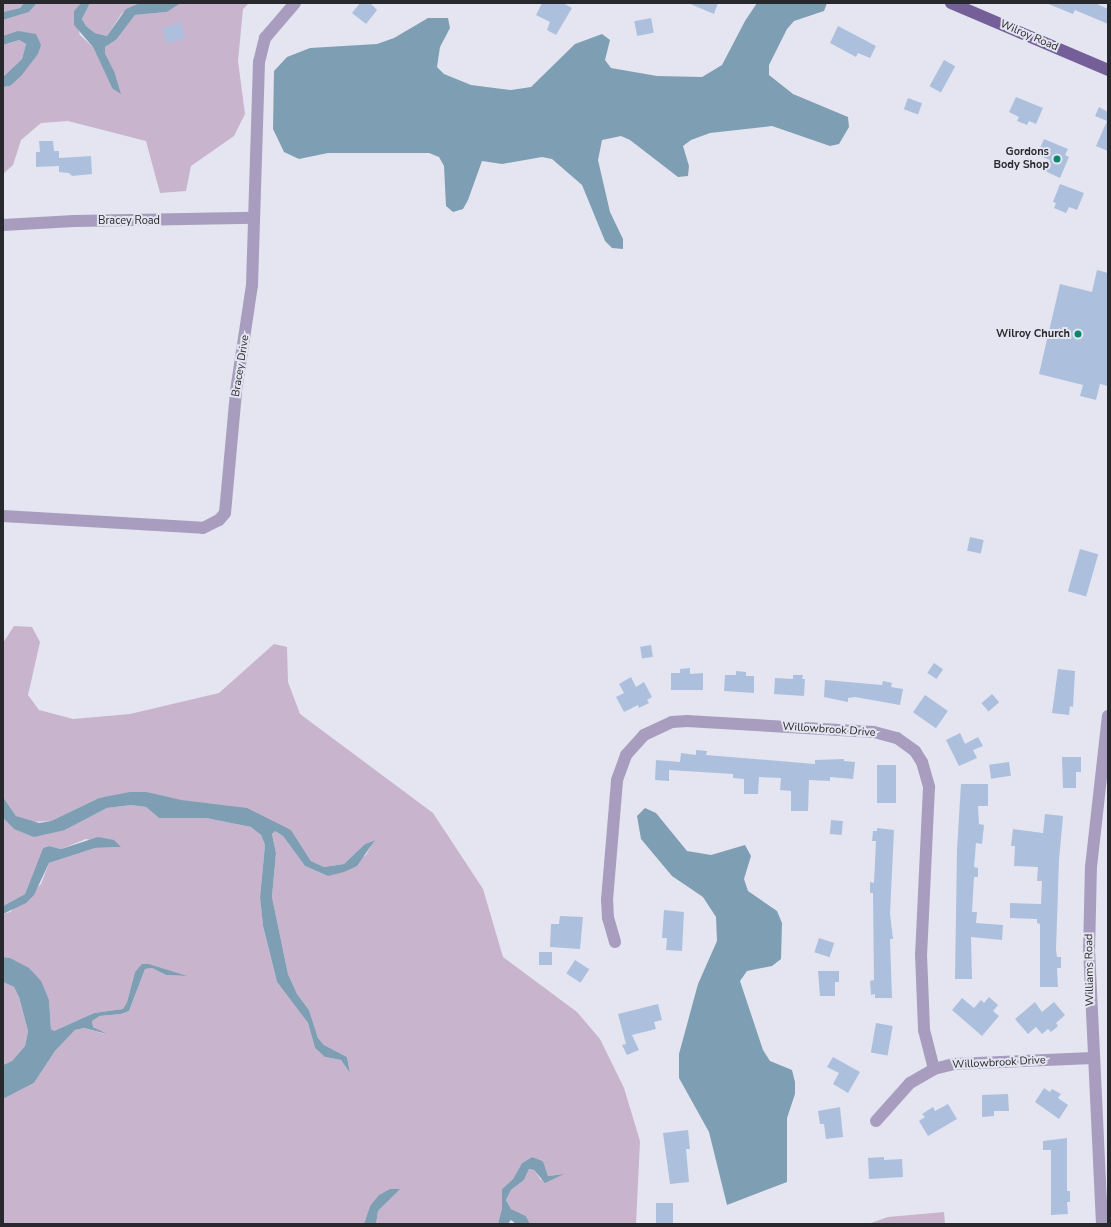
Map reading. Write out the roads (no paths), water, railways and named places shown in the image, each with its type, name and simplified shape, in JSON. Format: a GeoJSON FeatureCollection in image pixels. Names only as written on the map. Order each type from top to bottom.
{"type":"FeatureCollection","features":[{"type":"Feature","properties":{"kind":"main road","name":"Wilroy Road"},"geometry":{"type":"LineString","coordinates":[[951,3],[1108,70]]}},
{"type":"Feature","properties":{"kind":"street","name":"Bracey Drive"},"geometry":{"type":"LineString","coordinates":[[3,516],[204,528],[219,520],[227,506],[236,391],[252,285],[260,51],[273,26],[295,3]]}},
{"type":"Feature","properties":{"kind":"street","name":"Bracey Road"},"geometry":{"type":"LineString","coordinates":[[3,225],[74,221],[254,218]]}},
{"type":"Feature","properties":{"kind":"street","name":"Williams Road"},"geometry":{"type":"LineString","coordinates":[[1102,1224],[1104,1193],[1093,1058],[1090,892],[1108,716]]}},
{"type":"Feature","properties":{"kind":"street","name":"Willowbrook Drive"},"geometry":{"type":"LineString","coordinates":[[615,942],[608,918],[607,900],[616,780],[626,755],[644,735],[664,725],[687,721],[874,732],[897,738],[915,751],[922,762],[929,787],[924,867],[921,962],[924,1030],[934,1069],[954,1064],[1093,1058]]}},
{"type":"Feature","properties":{"kind":"street"},"geometry":{"type":"LineString","coordinates":[[876,1121],[910,1083],[934,1069]]}},
{"type":"Feature","properties":{"kind":"water"},"geometry":{"type":"Polygon","coordinates":[[[24,3],[37,3],[29,12],[3,20],[3,12],[20,8],[24,3]]]}},
{"type":"Feature","properties":{"kind":"water"},"geometry":{"type":"Polygon","coordinates":[[[81,3],[90,3],[82,19],[86,26],[95,33],[107,36],[126,9],[138,4],[181,3],[167,12],[135,15],[116,40],[105,47],[105,53],[114,71],[121,94],[112,88],[93,47],[74,25],[74,11],[81,3]]]}},
{"type":"Feature","properties":{"kind":"water"},"geometry":{"type":"Polygon","coordinates":[[[757,3],[827,3],[824,11],[794,21],[787,29],[769,65],[769,75],[793,94],[848,117],[849,127],[839,144],[830,146],[772,126],[710,133],[691,140],[683,146],[689,166],[688,176],[678,177],[630,140],[621,136],[602,140],[598,160],[610,212],[623,239],[623,249],[612,248],[605,241],[582,185],[552,159],[542,157],[502,164],[482,161],[468,200],[463,209],[453,212],[446,206],[444,166],[439,157],[429,153],[328,153],[299,159],[284,152],[273,129],[274,71],[287,57],[310,48],[377,44],[394,38],[428,18],[448,18],[450,28],[440,47],[437,67],[444,74],[471,85],[511,90],[531,87],[575,44],[602,34],[610,40],[605,60],[611,68],[657,76],[702,77],[722,65],[745,21],[757,3]]]}},
{"type":"Feature","properties":{"kind":"water"},"geometry":{"type":"Polygon","coordinates":[[[18,31],[36,34],[41,45],[38,54],[21,76],[10,86],[3,87],[3,77],[22,59],[26,44],[19,40],[3,45],[3,36],[18,31]]]}},
{"type":"Feature","properties":{"kind":"water"},"geometry":{"type":"Polygon","coordinates":[[[130,792],[147,792],[181,800],[247,808],[291,830],[311,861],[324,867],[344,864],[365,844],[375,840],[357,866],[344,872],[328,876],[305,866],[283,836],[275,831],[272,834],[276,853],[272,897],[288,974],[297,994],[309,1010],[318,1038],[324,1045],[347,1057],[350,1073],[341,1060],[325,1057],[315,1048],[308,1023],[277,982],[263,926],[260,897],[265,845],[261,835],[251,827],[206,818],[159,818],[146,807],[131,805],[107,808],[65,830],[34,837],[14,829],[3,818],[3,797],[16,816],[39,823],[51,821],[99,798],[130,792]]]}},
{"type":"Feature","properties":{"kind":"water"},"geometry":{"type":"Polygon","coordinates":[[[645,808],[656,813],[687,851],[711,855],[745,845],[751,856],[744,879],[748,891],[777,911],[782,923],[781,959],[772,966],[747,971],[740,981],[763,1050],[770,1061],[792,1070],[795,1082],[795,1094],[787,1118],[787,1182],[727,1205],[709,1132],[679,1078],[679,1054],[698,984],[717,941],[716,917],[703,897],[672,876],[641,839],[637,816],[645,808]]]}},
{"type":"Feature","properties":{"kind":"water"},"geometry":{"type":"Polygon","coordinates":[[[98,837],[114,840],[121,847],[95,848],[49,863],[34,895],[26,903],[3,914],[3,906],[25,894],[43,848],[49,846],[61,849],[98,837]]]}},
{"type":"Feature","properties":{"kind":"water"},"geometry":{"type":"Polygon","coordinates":[[[3,957],[10,958],[29,968],[41,981],[49,1000],[51,1029],[54,1031],[94,1013],[123,1009],[127,1002],[135,972],[142,964],[149,964],[187,976],[166,975],[152,968],[145,969],[129,1011],[121,1014],[100,1016],[92,1021],[93,1027],[107,1034],[84,1028],[75,1030],[55,1051],[34,1083],[3,1099],[3,1065],[12,1061],[25,1046],[28,1031],[19,997],[14,987],[3,982],[3,957]]]}},
{"type":"Feature","properties":{"kind":"water"},"geometry":{"type":"Polygon","coordinates":[[[532,1157],[543,1161],[548,1176],[564,1174],[545,1183],[534,1170],[529,1169],[524,1180],[511,1190],[506,1200],[511,1209],[526,1216],[530,1224],[516,1224],[511,1220],[508,1224],[498,1224],[502,1208],[502,1189],[513,1179],[522,1163],[532,1157]]]}},
{"type":"Feature","properties":{"kind":"water"},"geometry":{"type":"Polygon","coordinates":[[[390,1189],[400,1189],[378,1211],[376,1224],[364,1224],[370,1206],[379,1195],[390,1189]]]}},
{"type":"Feature","properties":{"kind":"place","name":"Gordons Body Shop"},"geometry":{"type":"Point","coordinates":[1057,159]}},
{"type":"Feature","properties":{"kind":"place","name":"Wilroy Church"},"geometry":{"type":"Point","coordinates":[1078,334]}}]}
